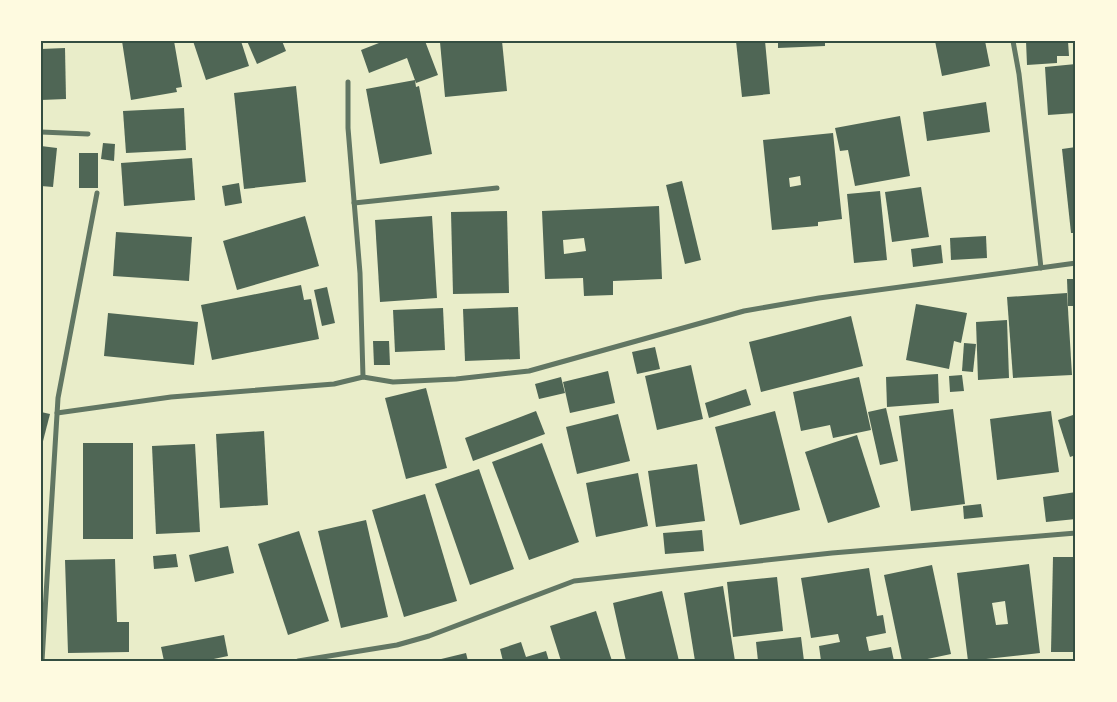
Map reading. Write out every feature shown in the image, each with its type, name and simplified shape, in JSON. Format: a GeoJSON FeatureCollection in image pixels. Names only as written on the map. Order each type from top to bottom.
{"type":"FeatureCollection","features":[{"type":"Feature","properties":{"kind":"street"},"geometry":{"type":"LineString","coordinates":[[1013,41],[1019,74],[1041,268]]}},
{"type":"Feature","properties":{"kind":"street"},"geometry":{"type":"LineString","coordinates":[[348,82],[348,128],[360,273],[363,376]]}},
{"type":"Feature","properties":{"kind":"street"},"geometry":{"type":"LineString","coordinates":[[41,132],[88,134]]}},
{"type":"Feature","properties":{"kind":"street"},"geometry":{"type":"LineString","coordinates":[[354,203],[496,188]]}},
{"type":"Feature","properties":{"kind":"street"},"geometry":{"type":"LineString","coordinates":[[42,661],[57,413],[97,193]]}},
{"type":"Feature","properties":{"kind":"street"},"geometry":{"type":"LineString","coordinates":[[57,413],[172,397],[334,384],[363,376],[393,382],[456,379],[529,370],[744,311],[1076,263]]}},
{"type":"Feature","properties":{"kind":"street"},"geometry":{"type":"LineString","coordinates":[[298,661],[397,645],[429,636],[574,581],[832,553],[1076,533]]}},
{"type":"Feature","properties":{"kind":"building"},"geometry":{"type":"Polygon","coordinates":[[[122,41],[174,41],[182,87],[176,88],[177,92],[131,100],[122,41]]]}},
{"type":"Feature","properties":{"kind":"building"},"geometry":{"type":"Polygon","coordinates":[[[193,41],[241,41],[249,66],[206,80],[193,41]]]}},
{"type":"Feature","properties":{"kind":"building"},"geometry":{"type":"Polygon","coordinates":[[[247,41],[282,41],[286,51],[257,64],[247,41]]]}},
{"type":"Feature","properties":{"kind":"building"},"geometry":{"type":"Polygon","coordinates":[[[384,41],[425,41],[438,75],[416,83],[407,58],[369,73],[361,50],[384,41]]]}},
{"type":"Feature","properties":{"kind":"building"},"geometry":{"type":"Polygon","coordinates":[[[502,41],[507,91],[445,97],[440,42],[502,41]]]}},
{"type":"Feature","properties":{"kind":"building"},"geometry":{"type":"Polygon","coordinates":[[[736,41],[765,41],[770,94],[742,97],[736,41]]]}},
{"type":"Feature","properties":{"kind":"building"},"geometry":{"type":"Polygon","coordinates":[[[778,41],[825,41],[825,46],[778,48],[778,41]]]}},
{"type":"Feature","properties":{"kind":"building"},"geometry":{"type":"Polygon","coordinates":[[[935,41],[985,41],[990,66],[942,76],[935,41]]]}},
{"type":"Feature","properties":{"kind":"building"},"geometry":{"type":"Polygon","coordinates":[[[1026,41],[1068,41],[1069,56],[1057,56],[1057,63],[1027,65],[1026,41]]]}},
{"type":"Feature","properties":{"kind":"building"},"geometry":{"type":"Polygon","coordinates":[[[65,48],[66,99],[41,100],[41,49],[65,48]]]}},
{"type":"Feature","properties":{"kind":"building"},"geometry":{"type":"Polygon","coordinates":[[[1076,64],[1076,113],[1048,115],[1045,67],[1076,64]]]}},
{"type":"Feature","properties":{"kind":"building"},"geometry":{"type":"Polygon","coordinates":[[[415,80],[416,87],[419,86],[432,154],[380,164],[366,89],[415,80]]]}},
{"type":"Feature","properties":{"kind":"building"},"geometry":{"type":"Polygon","coordinates":[[[296,86],[306,182],[244,189],[234,93],[296,86]]]}},
{"type":"Feature","properties":{"kind":"building"},"geometry":{"type":"Polygon","coordinates":[[[986,102],[990,132],[927,141],[923,112],[986,102]]]}},
{"type":"Feature","properties":{"kind":"building"},"geometry":{"type":"Polygon","coordinates":[[[184,108],[186,150],[126,153],[123,111],[184,108]]]}},
{"type":"Feature","properties":{"kind":"building"},"geometry":{"type":"Polygon","coordinates":[[[900,116],[910,176],[855,186],[848,150],[840,151],[835,128],[900,116]]]}},
{"type":"Feature","properties":{"kind":"building"},"geometry":{"type":"Polygon","coordinates":[[[833,133],[842,219],[818,222],[818,226],[772,230],[763,140],[833,133]],[[800,176],[789,178],[790,187],[801,185],[800,176]]]}},
{"type":"Feature","properties":{"kind":"building"},"geometry":{"type":"Polygon","coordinates":[[[103,143],[115,144],[114,161],[101,159],[103,143]]]}},
{"type":"Feature","properties":{"kind":"building"},"geometry":{"type":"Polygon","coordinates":[[[41,146],[57,148],[53,187],[41,186],[41,146]]]}},
{"type":"Feature","properties":{"kind":"building"},"geometry":{"type":"Polygon","coordinates":[[[1076,147],[1076,233],[1071,233],[1062,149],[1076,147]]]}},
{"type":"Feature","properties":{"kind":"building"},"geometry":{"type":"Polygon","coordinates":[[[79,153],[98,153],[98,188],[79,188],[79,153]]]}},
{"type":"Feature","properties":{"kind":"building"},"geometry":{"type":"Polygon","coordinates":[[[192,158],[195,200],[124,206],[121,163],[192,158]]]}},
{"type":"Feature","properties":{"kind":"building"},"geometry":{"type":"Polygon","coordinates":[[[682,181],[701,260],[685,264],[666,185],[682,181]]]}},
{"type":"Feature","properties":{"kind":"building"},"geometry":{"type":"Polygon","coordinates":[[[239,183],[242,203],[225,206],[222,186],[239,183]]]}},
{"type":"Feature","properties":{"kind":"building"},"geometry":{"type":"Polygon","coordinates":[[[921,187],[929,237],[892,242],[885,192],[921,187]]]}},
{"type":"Feature","properties":{"kind":"building"},"geometry":{"type":"Polygon","coordinates":[[[880,191],[887,260],[854,263],[847,194],[880,191]]]}},
{"type":"Feature","properties":{"kind":"building"},"geometry":{"type":"Polygon","coordinates":[[[659,206],[662,279],[613,281],[613,295],[584,296],[583,278],[545,279],[542,211],[659,206]],[[584,238],[563,240],[564,254],[586,251],[584,238]]]}},
{"type":"Feature","properties":{"kind":"building"},"geometry":{"type":"Polygon","coordinates":[[[507,211],[509,293],[453,294],[451,212],[507,211]]]}},
{"type":"Feature","properties":{"kind":"building"},"geometry":{"type":"Polygon","coordinates":[[[305,216],[319,266],[237,290],[223,241],[305,216]]]}},
{"type":"Feature","properties":{"kind":"building"},"geometry":{"type":"Polygon","coordinates":[[[432,216],[437,298],[380,302],[375,220],[432,216]]]}},
{"type":"Feature","properties":{"kind":"building"},"geometry":{"type":"Polygon","coordinates":[[[116,232],[192,237],[189,281],[113,276],[116,232]]]}},
{"type":"Feature","properties":{"kind":"building"},"geometry":{"type":"Polygon","coordinates":[[[986,236],[987,258],[951,260],[950,238],[986,236]]]}},
{"type":"Feature","properties":{"kind":"building"},"geometry":{"type":"Polygon","coordinates":[[[941,245],[943,263],[913,267],[911,249],[941,245]]]}},
{"type":"Feature","properties":{"kind":"building"},"geometry":{"type":"Polygon","coordinates":[[[1067,279],[1076,279],[1076,306],[1068,306],[1067,279]]]}},
{"type":"Feature","properties":{"kind":"building"},"geometry":{"type":"Polygon","coordinates":[[[301,285],[304,300],[311,299],[319,339],[212,360],[201,305],[301,285]]]}},
{"type":"Feature","properties":{"kind":"building"},"geometry":{"type":"Polygon","coordinates":[[[327,287],[335,323],[322,326],[314,290],[327,287]]]}},
{"type":"Feature","properties":{"kind":"building"},"geometry":{"type":"Polygon","coordinates":[[[1067,293],[1072,375],[1013,378],[1007,297],[1067,293]]]}},
{"type":"Feature","properties":{"kind":"building"},"geometry":{"type":"Polygon","coordinates":[[[916,304],[967,313],[961,343],[954,341],[949,369],[906,360],[916,304]]]}},
{"type":"Feature","properties":{"kind":"building"},"geometry":{"type":"Polygon","coordinates":[[[518,307],[520,359],[465,361],[463,309],[518,307]]]}},
{"type":"Feature","properties":{"kind":"building"},"geometry":{"type":"Polygon","coordinates":[[[443,308],[445,350],[395,352],[393,310],[443,308]]]}},
{"type":"Feature","properties":{"kind":"building"},"geometry":{"type":"Polygon","coordinates":[[[108,313],[198,322],[194,365],[104,356],[108,313]]]}},
{"type":"Feature","properties":{"kind":"building"},"geometry":{"type":"Polygon","coordinates":[[[851,316],[863,366],[761,392],[749,342],[851,316]]]}},
{"type":"Feature","properties":{"kind":"building"},"geometry":{"type":"Polygon","coordinates":[[[1007,320],[1009,378],[978,380],[976,322],[1007,320]]]}},
{"type":"Feature","properties":{"kind":"building"},"geometry":{"type":"Polygon","coordinates":[[[373,341],[389,341],[390,365],[374,365],[373,341]]]}},
{"type":"Feature","properties":{"kind":"building"},"geometry":{"type":"Polygon","coordinates":[[[964,343],[976,344],[973,372],[962,371],[964,343]]]}},
{"type":"Feature","properties":{"kind":"building"},"geometry":{"type":"Polygon","coordinates":[[[655,347],[660,369],[637,374],[632,352],[655,347]]]}},
{"type":"Feature","properties":{"kind":"building"},"geometry":{"type":"Polygon","coordinates":[[[691,365],[703,419],[657,430],[645,376],[691,365]]]}},
{"type":"Feature","properties":{"kind":"building"},"geometry":{"type":"Polygon","coordinates":[[[608,371],[615,403],[570,413],[563,382],[608,371]]]}},
{"type":"Feature","properties":{"kind":"building"},"geometry":{"type":"Polygon","coordinates":[[[938,374],[939,403],[887,407],[886,377],[938,374]]]}},
{"type":"Feature","properties":{"kind":"building"},"geometry":{"type":"Polygon","coordinates":[[[962,375],[964,391],[950,392],[949,376],[962,375]]]}},
{"type":"Feature","properties":{"kind":"building"},"geometry":{"type":"Polygon","coordinates":[[[561,377],[565,393],[539,399],[535,384],[561,377]]]}},
{"type":"Feature","properties":{"kind":"building"},"geometry":{"type":"Polygon","coordinates":[[[859,377],[871,430],[833,438],[830,425],[801,431],[793,392],[859,377]]]}},
{"type":"Feature","properties":{"kind":"building"},"geometry":{"type":"Polygon","coordinates":[[[426,388],[447,468],[406,479],[385,398],[426,388]]]}},
{"type":"Feature","properties":{"kind":"building"},"geometry":{"type":"Polygon","coordinates":[[[746,389],[751,405],[709,418],[705,403],[746,389]]]}},
{"type":"Feature","properties":{"kind":"building"},"geometry":{"type":"Polygon","coordinates":[[[886,408],[898,461],[880,465],[868,412],[886,408]]]}},
{"type":"Feature","properties":{"kind":"building"},"geometry":{"type":"Polygon","coordinates":[[[953,409],[965,504],[911,511],[899,416],[953,409]]]}},
{"type":"Feature","properties":{"kind":"building"},"geometry":{"type":"Polygon","coordinates":[[[536,411],[545,434],[473,461],[465,438],[536,411]]]}},
{"type":"Feature","properties":{"kind":"building"},"geometry":{"type":"Polygon","coordinates":[[[775,411],[800,510],[740,525],[715,427],[775,411]]]}},
{"type":"Feature","properties":{"kind":"building"},"geometry":{"type":"Polygon","coordinates":[[[1051,411],[1059,472],[997,480],[990,419],[1051,411]]]}},
{"type":"Feature","properties":{"kind":"building"},"geometry":{"type":"Polygon","coordinates":[[[41,412],[50,414],[42,445],[41,445],[41,412]]]}},
{"type":"Feature","properties":{"kind":"building"},"geometry":{"type":"Polygon","coordinates":[[[618,414],[630,461],[577,474],[566,427],[618,414]]]}},
{"type":"Feature","properties":{"kind":"building"},"geometry":{"type":"Polygon","coordinates":[[[1076,414],[1076,455],[1070,457],[1058,420],[1076,414]]]}},
{"type":"Feature","properties":{"kind":"building"},"geometry":{"type":"Polygon","coordinates":[[[264,431],[268,505],[220,508],[216,434],[264,431]]]}},
{"type":"Feature","properties":{"kind":"building"},"geometry":{"type":"Polygon","coordinates":[[[857,435],[880,507],[828,523],[805,452],[857,435]]]}},
{"type":"Feature","properties":{"kind":"building"},"geometry":{"type":"Polygon","coordinates":[[[83,443],[133,443],[133,539],[83,539],[83,443]]]}},
{"type":"Feature","properties":{"kind":"building"},"geometry":{"type":"Polygon","coordinates":[[[542,443],[579,542],[529,560],[492,462],[542,443]]]}},
{"type":"Feature","properties":{"kind":"building"},"geometry":{"type":"Polygon","coordinates":[[[195,444],[200,532],[156,534],[152,446],[195,444]]]}},
{"type":"Feature","properties":{"kind":"building"},"geometry":{"type":"Polygon","coordinates":[[[697,464],[705,521],[656,527],[648,471],[697,464]]]}},
{"type":"Feature","properties":{"kind":"building"},"geometry":{"type":"Polygon","coordinates":[[[479,469],[514,569],[470,585],[435,484],[479,469]]]}},
{"type":"Feature","properties":{"kind":"building"},"geometry":{"type":"Polygon","coordinates":[[[638,473],[648,526],[596,537],[586,483],[638,473]]]}},
{"type":"Feature","properties":{"kind":"building"},"geometry":{"type":"Polygon","coordinates":[[[1076,492],[1076,519],[1046,522],[1043,497],[1076,492]]]}},
{"type":"Feature","properties":{"kind":"building"},"geometry":{"type":"Polygon","coordinates":[[[425,494],[457,601],[404,617],[372,510],[425,494]]]}},
{"type":"Feature","properties":{"kind":"building"},"geometry":{"type":"Polygon","coordinates":[[[981,504],[983,517],[964,519],[963,506],[981,504]]]}},
{"type":"Feature","properties":{"kind":"building"},"geometry":{"type":"Polygon","coordinates":[[[366,520],[388,617],[341,628],[318,531],[366,520]]]}},
{"type":"Feature","properties":{"kind":"building"},"geometry":{"type":"Polygon","coordinates":[[[702,530],[704,551],[665,554],[663,533],[702,530]]]}},
{"type":"Feature","properties":{"kind":"building"},"geometry":{"type":"Polygon","coordinates":[[[299,531],[329,621],[288,635],[258,544],[299,531]]]}},
{"type":"Feature","properties":{"kind":"building"},"geometry":{"type":"Polygon","coordinates":[[[228,546],[234,573],[195,582],[189,555],[228,546]]]}},
{"type":"Feature","properties":{"kind":"building"},"geometry":{"type":"Polygon","coordinates":[[[176,554],[178,567],[154,569],[153,556],[176,554]]]}},
{"type":"Feature","properties":{"kind":"building"},"geometry":{"type":"Polygon","coordinates":[[[1053,557],[1076,557],[1076,652],[1051,652],[1053,557]]]}},
{"type":"Feature","properties":{"kind":"building"},"geometry":{"type":"Polygon","coordinates":[[[115,559],[117,622],[129,622],[129,652],[68,653],[65,560],[115,559]]]}},
{"type":"Feature","properties":{"kind":"building"},"geometry":{"type":"Polygon","coordinates":[[[1029,564],[1040,653],[968,661],[957,573],[1029,564]],[[1005,601],[992,603],[996,625],[1008,624],[1005,601]]]}},
{"type":"Feature","properties":{"kind":"building"},"geometry":{"type":"Polygon","coordinates":[[[932,565],[951,654],[918,661],[902,661],[884,575],[932,565]]]}},
{"type":"Feature","properties":{"kind":"building"},"geometry":{"type":"Polygon","coordinates":[[[869,568],[877,616],[883,615],[886,633],[866,637],[869,651],[891,647],[894,661],[821,661],[819,646],[840,642],[838,634],[811,638],[801,578],[869,568]]]}},
{"type":"Feature","properties":{"kind":"building"},"geometry":{"type":"Polygon","coordinates":[[[777,577],[783,631],[733,637],[727,582],[777,577]]]}},
{"type":"Feature","properties":{"kind":"building"},"geometry":{"type":"Polygon","coordinates":[[[723,586],[735,661],[695,661],[684,593],[723,586]]]}},
{"type":"Feature","properties":{"kind":"building"},"geometry":{"type":"Polygon","coordinates":[[[662,591],[679,661],[626,661],[613,603],[662,591]]]}},
{"type":"Feature","properties":{"kind":"building"},"geometry":{"type":"Polygon","coordinates":[[[596,611],[612,661],[561,661],[550,626],[596,611]]]}},
{"type":"Feature","properties":{"kind":"building"},"geometry":{"type":"Polygon","coordinates":[[[224,635],[228,656],[204,661],[164,661],[161,647],[224,635]]]}},
{"type":"Feature","properties":{"kind":"building"},"geometry":{"type":"Polygon","coordinates":[[[801,637],[804,661],[758,661],[756,642],[801,637]]]}},
{"type":"Feature","properties":{"kind":"building"},"geometry":{"type":"Polygon","coordinates":[[[521,642],[526,657],[546,651],[549,661],[503,661],[500,649],[521,642]]]}},
{"type":"Feature","properties":{"kind":"building"},"geometry":{"type":"Polygon","coordinates":[[[466,653],[468,661],[437,661],[437,660],[466,653]]]}}]}
